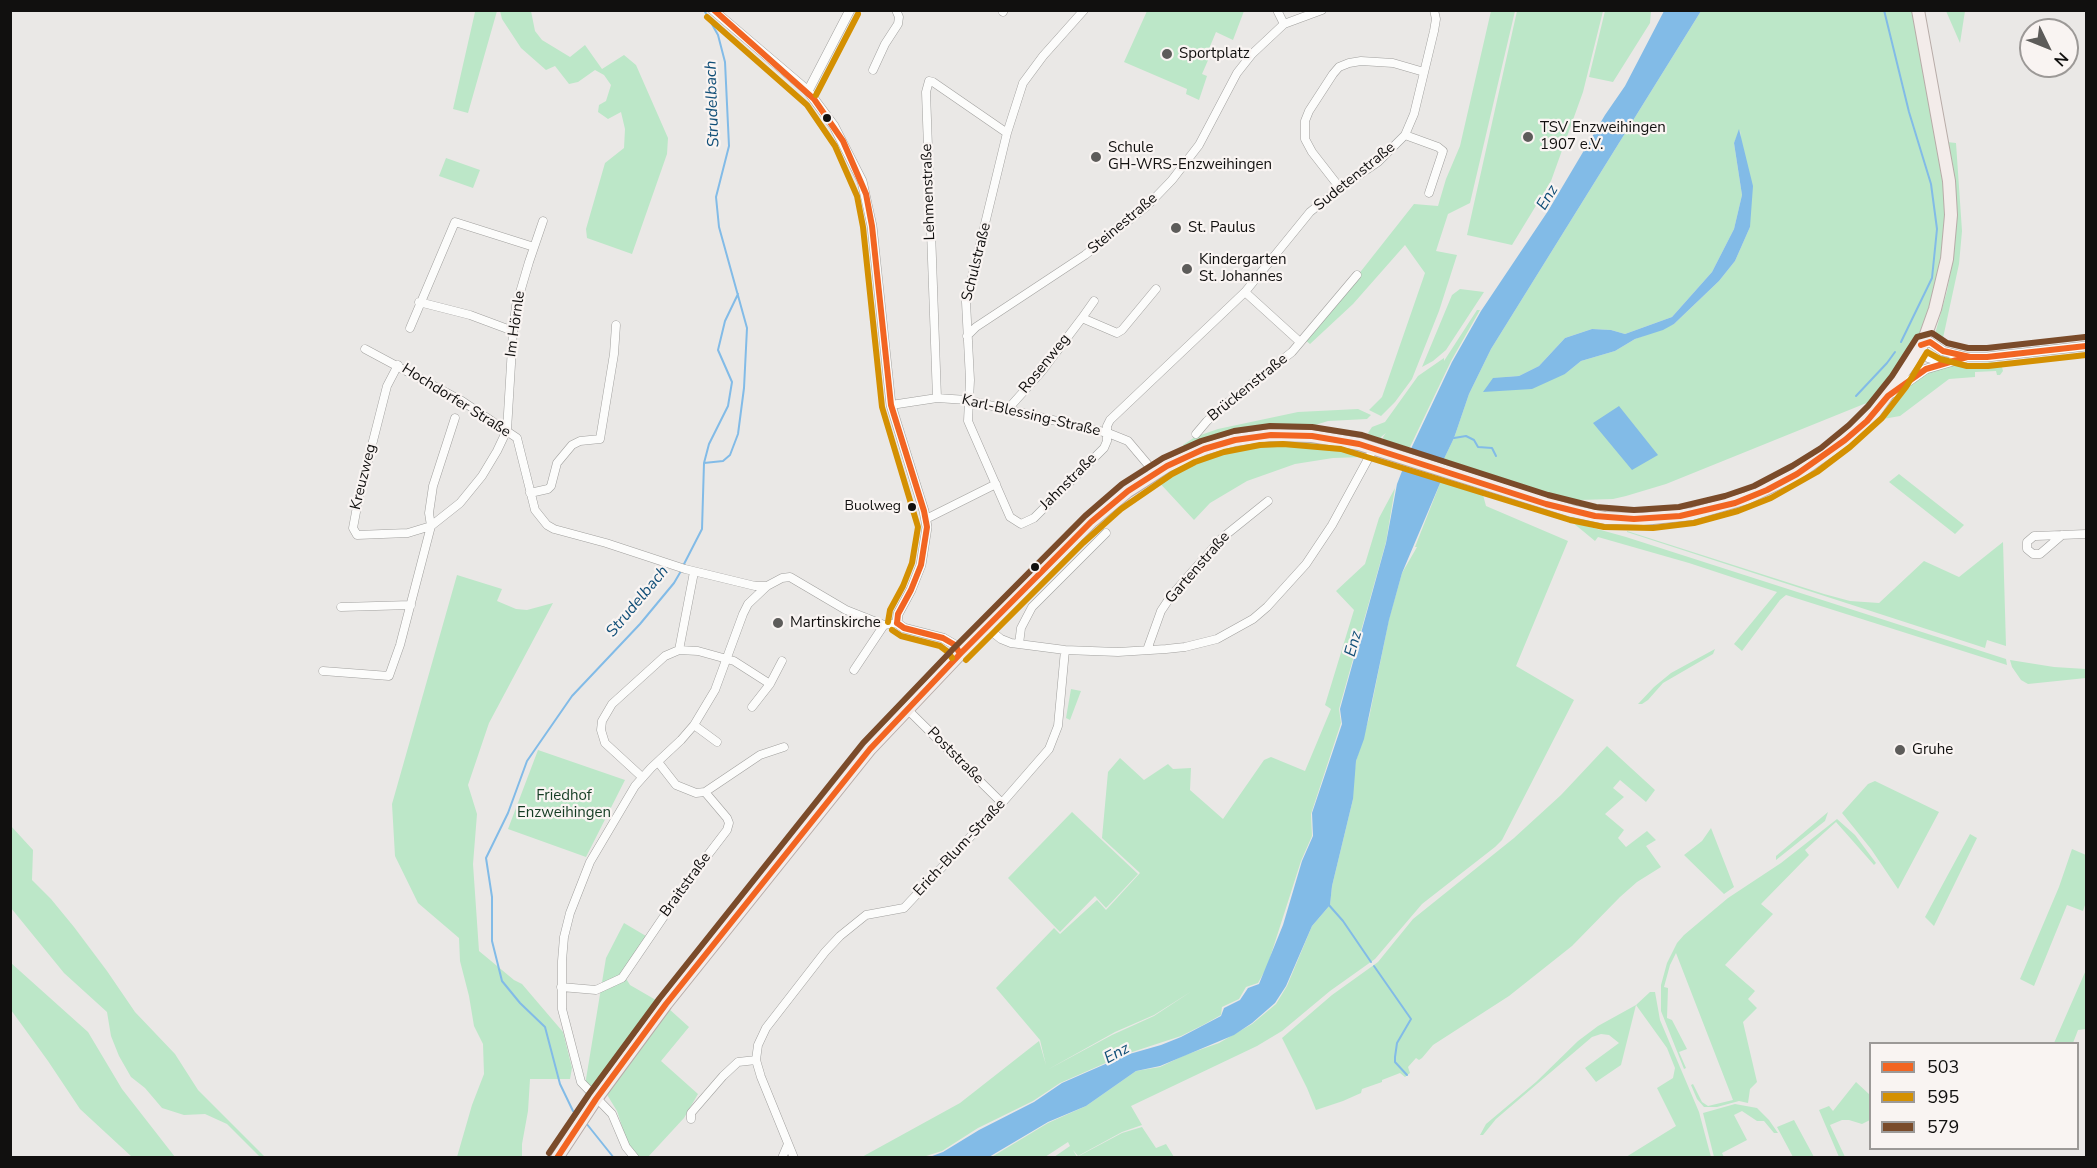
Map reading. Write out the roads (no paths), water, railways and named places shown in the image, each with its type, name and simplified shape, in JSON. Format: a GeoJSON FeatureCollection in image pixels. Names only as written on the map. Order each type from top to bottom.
{"type":"FeatureCollection","features":[{"type":"Feature","properties":{"kind":"main road"},"geometry":{"type":"LineString","coordinates":[[557,1158],[588,1110],[666,1004],[870,749],[1091,522],[1128,491],[1178,460],[1235,440],[1259,436],[1312,436],[1343,440],[1374,448],[1557,507],[1605,518],[1652,519],[1700,512],[1747,498],[1797,474],[1845,440],[1867,421],[1885,400],[1921,346],[1945,274],[1951,215],[1950,195],[1944,147],[1918,10]]}},
{"type":"Feature","properties":{"kind":"street"},"geometry":{"type":"LineString","coordinates":[[713,10],[808,91],[843,141],[866,194],[872,226],[891,405],[926,519],[926,539],[921,565],[898,614],[897,623]]}},
{"type":"Feature","properties":{"kind":"street"},"geometry":{"type":"LineString","coordinates":[[808,91],[850,10]]}},
{"type":"Feature","properties":{"kind":"street"},"geometry":{"type":"LineString","coordinates":[[873,70],[885,44],[898,24],[899,17],[896,10]]}},
{"type":"Feature","properties":{"kind":"street","name":"Schulstraße"},"geometry":{"type":"LineString","coordinates":[[1021,524],[1010,517],[968,421],[970,380],[966,302],[1007,134],[1023,83],[1043,56],[1084,10]]}},
{"type":"Feature","properties":{"kind":"street"},"geometry":{"type":"LineString","coordinates":[[1277,10],[1284,24]]}},
{"type":"Feature","properties":{"kind":"street","name":"Steinestraße"},"geometry":{"type":"LineString","coordinates":[[967,336],[976,327],[1085,255],[1147,206],[1164,189],[1199,145],[1237,73],[1252,54],[1284,24],[1322,10]]}},
{"type":"Feature","properties":{"kind":"street","name":"Sudetenstraße"},"geometry":{"type":"LineString","coordinates":[[1108,433],[1107,426],[1110,420],[1245,292],[1310,213],[1340,188],[1378,162],[1405,135],[1414,114],[1434,31],[1436,19],[1434,10]]}},
{"type":"Feature","properties":{"kind":"street"},"geometry":{"type":"LineString","coordinates":[[1340,188],[1312,152],[1305,139],[1305,121],[1309,111],[1333,74],[1339,67],[1349,63],[1369,61],[1393,63],[1424,72]]}},
{"type":"Feature","properties":{"kind":"street","name":"Lehmenstraße"},"geometry":{"type":"LineString","coordinates":[[937,398],[926,92],[929,81],[1007,134]]}},
{"type":"Feature","properties":{"kind":"street"},"geometry":{"type":"LineString","coordinates":[[1405,135],[1443,151],[1429,194]]}},
{"type":"Feature","properties":{"kind":"street","name":"Im Hörnle"},"geometry":{"type":"LineString","coordinates":[[507,430],[513,331],[519,296],[543,221]]}},
{"type":"Feature","properties":{"kind":"street"},"geometry":{"type":"LineString","coordinates":[[410,328],[454,222],[534,247]]}},
{"type":"Feature","properties":{"kind":"street","name":"Brückenstraße"},"geometry":{"type":"LineString","coordinates":[[1196,434],[1207,421],[1292,352],[1357,275]]}},
{"type":"Feature","properties":{"kind":"street"},"geometry":{"type":"LineString","coordinates":[[1082,318],[1117,333],[1156,289]]}},
{"type":"Feature","properties":{"kind":"street"},"geometry":{"type":"LineString","coordinates":[[1245,292],[1300,342]]}},
{"type":"Feature","properties":{"kind":"street","name":"Rosenweg"},"geometry":{"type":"LineString","coordinates":[[1007,410],[1042,371],[1094,301]]}},
{"type":"Feature","properties":{"kind":"street"},"geometry":{"type":"LineString","coordinates":[[419,302],[470,315],[513,331]]}},
{"type":"Feature","properties":{"kind":"street"},"geometry":{"type":"LineString","coordinates":[[530,493],[548,489],[551,486],[557,463],[572,445],[580,441],[600,439],[614,354],[616,325]]}},
{"type":"Feature","properties":{"kind":"street"},"geometry":{"type":"LineString","coordinates":[[1951,362],[1934,360],[1925,354],[1921,346],[1930,342],[1943,351],[1967,357],[1987,357],[2086,346]]}},
{"type":"Feature","properties":{"kind":"street","name":"Hochdorfer Straße"},"geometry":{"type":"LineString","coordinates":[[365,349],[462,401],[517,438],[535,510],[540,519],[554,529],[606,543],[694,572],[755,586],[767,586]]}},
{"type":"Feature","properties":{"kind":"street"},"geometry":{"type":"LineString","coordinates":[[1885,400],[1920,372],[1967,357]]}},
{"type":"Feature","properties":{"kind":"street","name":"Kreuzweg"},"geometry":{"type":"LineString","coordinates":[[398,365],[387,386],[359,496],[353,528],[357,535],[408,533],[431,526],[460,503],[482,476],[507,430]]}},
{"type":"Feature","properties":{"kind":"street","name":"Karl-Blessing-Straße"},"geometry":{"type":"LineString","coordinates":[[891,405],[937,398],[968,400],[1108,433],[1128,441],[1155,473]]}},
{"type":"Feature","properties":{"kind":"street"},"geometry":{"type":"LineString","coordinates":[[324,671],[389,676],[400,645],[431,526],[429,513],[433,486],[454,418]]}},
{"type":"Feature","properties":{"kind":"street","name":"Jahnstraße"},"geometry":{"type":"LineString","coordinates":[[1021,524],[1034,518],[1104,448],[1108,433]]}},
{"type":"Feature","properties":{"kind":"street"},"geometry":{"type":"LineString","coordinates":[[987,628],[1001,639],[1019,644],[1065,650],[1118,652],[1147,650],[1185,647],[1217,639],[1252,619],[1267,607],[1306,564],[1374,448]]}},
{"type":"Feature","properties":{"kind":"street"},"geometry":{"type":"LineString","coordinates":[[926,519],[996,484]]}},
{"type":"Feature","properties":{"kind":"street","name":"Gartenstraße"},"geometry":{"type":"LineString","coordinates":[[1147,650],[1161,611],[1171,596],[1222,538],[1269,501]]}},
{"type":"Feature","properties":{"kind":"street"},"geometry":{"type":"LineString","coordinates":[[1019,644],[1024,621],[1032,607],[1106,533]]}},
{"type":"Feature","properties":{"kind":"street"},"geometry":{"type":"LineString","coordinates":[[2062,535],[2086,534]]}},
{"type":"Feature","properties":{"kind":"street"},"geometry":{"type":"LineString","coordinates":[[679,650],[694,572]]}},
{"type":"Feature","properties":{"kind":"street"},"geometry":{"type":"LineString","coordinates":[[634,1158],[626,1147],[612,1114],[581,1082],[562,1009],[562,951],[570,913],[596,852],[625,801],[642,777],[694,725],[715,690],[748,604],[767,586],[782,578],[790,577],[834,604],[884,625],[897,623],[904,628],[943,638],[955,645],[960,654]]}},
{"type":"Feature","properties":{"kind":"street"},"geometry":{"type":"LineString","coordinates":[[341,607],[411,605]]}},
{"type":"Feature","properties":{"kind":"street"},"geometry":{"type":"LineString","coordinates":[[854,669],[884,625]]}},
{"type":"Feature","properties":{"kind":"street"},"geometry":{"type":"LineString","coordinates":[[642,777],[605,743],[600,730],[602,721],[612,704],[665,656],[679,650],[698,651],[734,661],[770,684]]}},
{"type":"Feature","properties":{"kind":"street","name":"Erich-Blum-Straße"},"geometry":{"type":"LineString","coordinates":[[756,1060],[758,1045],[766,1028],[833,944],[866,915],[904,908],[1002,804],[1049,749],[1058,726],[1065,650]]}},
{"type":"Feature","properties":{"kind":"street"},"geometry":{"type":"LineString","coordinates":[[752,707],[770,684],[782,661]]}},
{"type":"Feature","properties":{"kind":"street","name":"Poststraße"},"geometry":{"type":"LineString","coordinates":[[907,709],[1002,804]]}},
{"type":"Feature","properties":{"kind":"street"},"geometry":{"type":"LineString","coordinates":[[694,725],[717,742]]}},
{"type":"Feature","properties":{"kind":"street"},"geometry":{"type":"LineString","coordinates":[[658,762],[676,785],[696,793],[705,792],[760,755],[784,747]]}},
{"type":"Feature","properties":{"kind":"street","name":"Braitstraße"},"geometry":{"type":"LineString","coordinates":[[561,987],[596,990],[622,978],[682,889],[727,830],[729,823],[727,818],[705,792]]}},
{"type":"Feature","properties":{"kind":"street"},"geometry":{"type":"LineString","coordinates":[[691,1119],[691,1113],[738,1062],[756,1060],[794,1158]]}},
{"type":"Feature","properties":{"kind":"street"},"geometry":{"type":"LineString","coordinates":[[782,1158],[788,1144]]}},
{"type":"Feature","properties":{"kind":"water"},"geometry":{"type":"Polygon","coordinates":[[[1664,11],[1701,11],[1491,349],[1469,394],[1454,438],[1442,463],[1441,481],[1402,573],[1389,620],[1364,739],[1356,761],[1353,799],[1332,886],[1330,905],[1312,926],[1286,986],[1275,1003],[1234,1035],[1160,1066],[1136,1071],[1086,1106],[1048,1122],[989,1157],[927,1158],[943,1152],[979,1130],[1034,1102],[1062,1083],[1126,1055],[1181,1037],[1221,1016],[1224,1008],[1240,1000],[1248,988],[1259,984],[1283,925],[1302,861],[1313,836],[1312,813],[1342,724],[1340,709],[1386,543],[1397,484],[1409,453],[1452,362],[1481,311],[1548,211],[1605,115],[1625,86],[1664,11]]]}},
{"type":"Feature","properties":{"kind":"water"},"geometry":{"type":"Polygon","coordinates":[[[1739,129],[1753,186],[1750,227],[1735,261],[1719,281],[1674,324],[1663,330],[1635,339],[1615,351],[1581,361],[1565,374],[1532,389],[1483,392],[1493,378],[1519,376],[1539,366],[1565,338],[1592,329],[1611,330],[1625,334],[1672,317],[1712,272],[1734,229],[1742,195],[1734,143],[1739,129]]]}},
{"type":"Feature","properties":{"kind":"water"},"geometry":{"type":"Polygon","coordinates":[[[1619,406],[1658,455],[1632,470],[1593,423],[1619,406]]]}},
{"type":"Feature","properties":{"kind":"waterway","name":"Strudelbach"},"geometry":{"type":"LineString","coordinates":[[704,10],[718,35],[725,62],[729,146],[716,197],[719,227],[747,328],[744,388],[738,434],[730,455],[723,461],[704,463]]}},
{"type":"Feature","properties":{"kind":"waterway"},"geometry":{"type":"LineString","coordinates":[[1884,10],[1909,112],[1931,184],[1937,229],[1932,278],[1901,342]]}},
{"type":"Feature","properties":{"kind":"waterway","name":"Strudelbach"},"geometry":{"type":"LineString","coordinates":[[683,566],[702,529],[704,463],[709,444],[728,406],[732,382],[718,350],[725,321],[738,294]]}},
{"type":"Feature","properties":{"kind":"waterway"},"geometry":{"type":"LineString","coordinates":[[1856,396],[1895,352]]}},
{"type":"Feature","properties":{"kind":"waterway"},"geometry":{"type":"LineString","coordinates":[[1454,438],[1466,436],[1474,440],[1478,447],[1492,448],[1496,456]]}},
{"type":"Feature","properties":{"kind":"waterway","name":"Strudelbach"},"geometry":{"type":"LineString","coordinates":[[580,1117],[573,1111],[560,1084],[545,1027],[520,1003],[502,981],[492,941],[492,897],[486,858],[508,813],[527,761],[572,696],[640,624],[674,583],[681,571]]}},
{"type":"Feature","properties":{"kind":"waterway"},"geometry":{"type":"LineString","coordinates":[[1328,904],[1343,921],[1371,962]]}},
{"type":"Feature","properties":{"kind":"waterway"},"geometry":{"type":"LineString","coordinates":[[1374,966],[1411,1019],[1397,1043],[1395,1057],[1395,1062],[1407,1075]]}},
{"type":"Feature","properties":{"kind":"waterway","name":"Strudelbach"},"geometry":{"type":"LineString","coordinates":[[586,1123],[614,1158]]}},
{"type":"Feature","properties":{"kind":"place","name":"Sportplatz"},"geometry":{"type":"Point","coordinates":[1167,54]}},
{"type":"Feature","properties":{"kind":"place","name":"TSV Enzweihingen 1907 e.V."},"geometry":{"type":"Point","coordinates":[1528,137]}},
{"type":"Feature","properties":{"kind":"place","name":"Schule GH-WRS-Enzweihingen"},"geometry":{"type":"Point","coordinates":[1096,157]}},
{"type":"Feature","properties":{"kind":"place","name":"St. Paulus"},"geometry":{"type":"Point","coordinates":[1176,228]}},
{"type":"Feature","properties":{"kind":"place","name":"Kindergarten St. Johannes"},"geometry":{"type":"Point","coordinates":[1187,269]}},
{"type":"Feature","properties":{"kind":"place","name":"Buolweg"},"geometry":{"type":"Point","coordinates":[912,507]}},
{"type":"Feature","properties":{"kind":"place","name":"Martinskirche"},"geometry":{"type":"Point","coordinates":[778,623]}},
{"type":"Feature","properties":{"kind":"place","name":"Gruhe"},"geometry":{"type":"Point","coordinates":[1900,750]}},
{"type":"Feature","properties":{"kind":"water label","name":"Enz"},"geometry":{"type":"Point","coordinates":[1548,198]}},
{"type":"Feature","properties":{"kind":"water label","name":"Enz"},"geometry":{"type":"Point","coordinates":[1354,644]}},
{"type":"Feature","properties":{"kind":"water label","name":"Enz"},"geometry":{"type":"Point","coordinates":[1117,1054]}},
{"type":"Feature","properties":{"kind":"park label","name":"Friedhof Enzweihingen"},"geometry":{"type":"Point","coordinates":[564,804]}}]}
